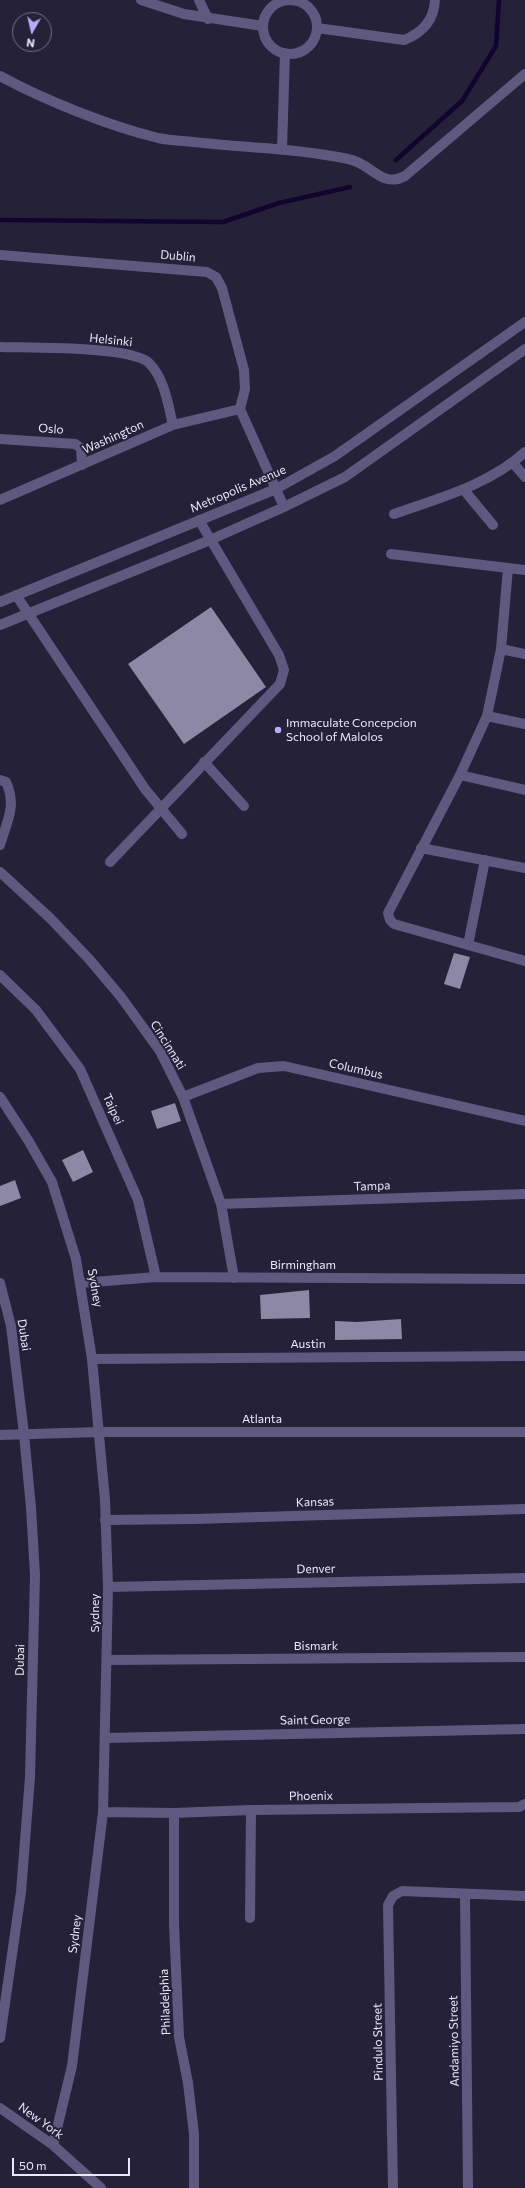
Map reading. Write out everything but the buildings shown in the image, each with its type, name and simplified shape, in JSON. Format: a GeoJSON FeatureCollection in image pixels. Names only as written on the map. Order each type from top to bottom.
{"type":"FeatureCollection","features":[{"type":"Feature","properties":{"kind":"street"},"geometry":{"type":"LineString","coordinates":[[141,0],[184,14],[208,19],[263,26]]}},
{"type":"Feature","properties":{"kind":"street"},"geometry":{"type":"LineString","coordinates":[[199,0],[208,19]]}},
{"type":"Feature","properties":{"kind":"street"},"geometry":{"type":"LineString","coordinates":[[292,0],[304,4],[311,10],[317,28],[312,41],[303,51],[285,53],[276,50],[270,45],[265,38],[263,26],[266,13],[272,7],[279,2],[292,0]]}},
{"type":"Feature","properties":{"kind":"street"},"geometry":{"type":"LineString","coordinates":[[317,28],[404,40],[416,35],[427,25],[434,11],[435,0]]}},
{"type":"Feature","properties":{"kind":"street"},"geometry":{"type":"LineString","coordinates":[[282,148],[285,53]]}},
{"type":"Feature","properties":{"kind":"street"},"geometry":{"type":"LineString","coordinates":[[0,76],[96,118],[159,138],[242,147],[282,148],[350,159],[365,165],[388,181],[396,181],[404,176],[525,74]]}},
{"type":"Feature","properties":{"kind":"street","name":"Dublin"},"geometry":{"type":"LineString","coordinates":[[0,255],[207,272],[216,277],[222,288],[244,370],[245,388],[240,409]]}},
{"type":"Feature","properties":{"kind":"street","name":"Metropolis Avenue"},"geometry":{"type":"LineString","coordinates":[[0,602],[276,489],[335,456],[525,322]]}},
{"type":"Feature","properties":{"kind":"street","name":"Helsinki"},"geometry":{"type":"LineString","coordinates":[[0,347],[115,352],[139,356],[149,363],[159,376],[173,425]]}},
{"type":"Feature","properties":{"kind":"street"},"geometry":{"type":"LineString","coordinates":[[0,626],[210,540],[284,507],[345,477],[525,349]]}},
{"type":"Feature","properties":{"kind":"street"},"geometry":{"type":"LineString","coordinates":[[240,409],[284,507]]}},
{"type":"Feature","properties":{"kind":"street","name":"Washington"},"geometry":{"type":"LineString","coordinates":[[0,500],[173,425],[240,409]]}},
{"type":"Feature","properties":{"kind":"street","name":"Oslo"},"geometry":{"type":"LineString","coordinates":[[0,439],[75,444],[81,448],[82,465]]}},
{"type":"Feature","properties":{"kind":"street"},"geometry":{"type":"LineString","coordinates":[[394,514],[464,490],[513,463],[525,452]]}},
{"type":"Feature","properties":{"kind":"street"},"geometry":{"type":"LineString","coordinates":[[513,463],[525,477]]}},
{"type":"Feature","properties":{"kind":"street"},"geometry":{"type":"LineString","coordinates":[[464,490],[493,525]]}},
{"type":"Feature","properties":{"kind":"street"},"geometry":{"type":"LineString","coordinates":[[110,862],[280,684],[284,670],[278,655],[199,520]]}},
{"type":"Feature","properties":{"kind":"street"},"geometry":{"type":"LineString","coordinates":[[391,554],[525,570]]}},
{"type":"Feature","properties":{"kind":"street"},"geometry":{"type":"LineString","coordinates":[[508,568],[500,649],[487,716],[460,775],[388,913],[390,920],[394,924],[525,961]]}},
{"type":"Feature","properties":{"kind":"street"},"geometry":{"type":"LineString","coordinates":[[16,595],[145,790],[182,834]]}},
{"type":"Feature","properties":{"kind":"street"},"geometry":{"type":"LineString","coordinates":[[500,649],[525,654]]}},
{"type":"Feature","properties":{"kind":"street"},"geometry":{"type":"LineString","coordinates":[[487,716],[525,724]]}},
{"type":"Feature","properties":{"kind":"street"},"geometry":{"type":"LineString","coordinates":[[204,762],[244,806]]}},
{"type":"Feature","properties":{"kind":"street"},"geometry":{"type":"LineString","coordinates":[[460,775],[525,790]]}},
{"type":"Feature","properties":{"kind":"street"},"geometry":{"type":"LineString","coordinates":[[0,780],[6,782],[11,794],[12,807],[0,845]]}},
{"type":"Feature","properties":{"kind":"street"},"geometry":{"type":"LineString","coordinates":[[421,848],[525,868]]}},
{"type":"Feature","properties":{"kind":"street"},"geometry":{"type":"LineString","coordinates":[[468,945],[485,860]]}},
{"type":"Feature","properties":{"kind":"street","name":"Cincinnati"},"geometry":{"type":"LineString","coordinates":[[0,872],[51,919],[98,970],[160,1051],[183,1097],[221,1204],[234,1278]]}},
{"type":"Feature","properties":{"kind":"street","name":"Taipei"},"geometry":{"type":"LineString","coordinates":[[0,975],[36,1010],[80,1069],[138,1200],[156,1277]]}},
{"type":"Feature","properties":{"kind":"street","name":"Columbus"},"geometry":{"type":"LineString","coordinates":[[183,1097],[258,1068],[284,1066],[525,1121]]}},
{"type":"Feature","properties":{"kind":"street","name":"Sydney"},"geometry":{"type":"LineString","coordinates":[[0,1097],[28,1140],[52,1182],[76,1259],[92,1359],[105,1500],[108,1587],[106,1738],[103,1812],[72,2066],[53,2145]]}},
{"type":"Feature","properties":{"kind":"street","name":"Tampa"},"geometry":{"type":"LineString","coordinates":[[221,1204],[525,1194]]}},
{"type":"Feature","properties":{"kind":"street","name":"Birmingham"},"geometry":{"type":"LineString","coordinates":[[81,1283],[156,1277],[525,1279]]}},
{"type":"Feature","properties":{"kind":"street","name":"Dubai"},"geometry":{"type":"LineString","coordinates":[[0,1283],[11,1326],[24,1434],[32,1508],[35,1575],[30,1777],[20,1892],[0,2038]]}},
{"type":"Feature","properties":{"kind":"street","name":"Austin"},"geometry":{"type":"LineString","coordinates":[[92,1359],[525,1356]]}},
{"type":"Feature","properties":{"kind":"street","name":"Atlanta"},"geometry":{"type":"LineString","coordinates":[[0,1435],[98,1432],[525,1432]]}},
{"type":"Feature","properties":{"kind":"street","name":"Kansas"},"geometry":{"type":"LineString","coordinates":[[105,1520],[202,1519],[525,1509]]}},
{"type":"Feature","properties":{"kind":"street","name":"Denver"},"geometry":{"type":"LineString","coordinates":[[108,1587],[525,1578]]}},
{"type":"Feature","properties":{"kind":"street","name":"Bismark"},"geometry":{"type":"LineString","coordinates":[[107,1660],[525,1658]]}},
{"type":"Feature","properties":{"kind":"street","name":"Saint George"},"geometry":{"type":"LineString","coordinates":[[106,1738],[525,1729]]}},
{"type":"Feature","properties":{"kind":"street","name":"Phoenix"},"geometry":{"type":"LineString","coordinates":[[103,1812],[174,1813],[251,1810],[522,1806]]}},
{"type":"Feature","properties":{"kind":"street"},"geometry":{"type":"LineString","coordinates":[[250,1918],[251,1810]]}},
{"type":"Feature","properties":{"kind":"street","name":"Philadelphia"},"geometry":{"type":"LineString","coordinates":[[174,1813],[174,1924],[179,2037],[188,2083],[194,2134],[194,2188]]}},
{"type":"Feature","properties":{"kind":"street","name":"Pindulo Street"},"geometry":{"type":"LineString","coordinates":[[393,2188],[388,1905],[394,1896],[402,1891],[465,1894]]}},
{"type":"Feature","properties":{"kind":"street"},"geometry":{"type":"LineString","coordinates":[[465,1894],[525,1896]]}},
{"type":"Feature","properties":{"kind":"street","name":"Andamiyo Street"},"geometry":{"type":"LineString","coordinates":[[465,1894],[468,2188]]}},
{"type":"Feature","properties":{"kind":"street","name":"New York"},"geometry":{"type":"LineString","coordinates":[[0,2108],[53,2145],[101,2188]]}},
{"type":"Feature","properties":{"kind":"waterway"},"geometry":{"type":"LineString","coordinates":[[396,160],[462,101],[496,46],[499,0]]}},
{"type":"Feature","properties":{"kind":"waterway"},"geometry":{"type":"LineString","coordinates":[[0,220],[223,222],[279,203],[350,187]]}},
{"type":"Feature","properties":{"kind":"place","name":"Immaculate Concepcion School of Malolos"},"geometry":{"type":"Point","coordinates":[278,730]}}]}
